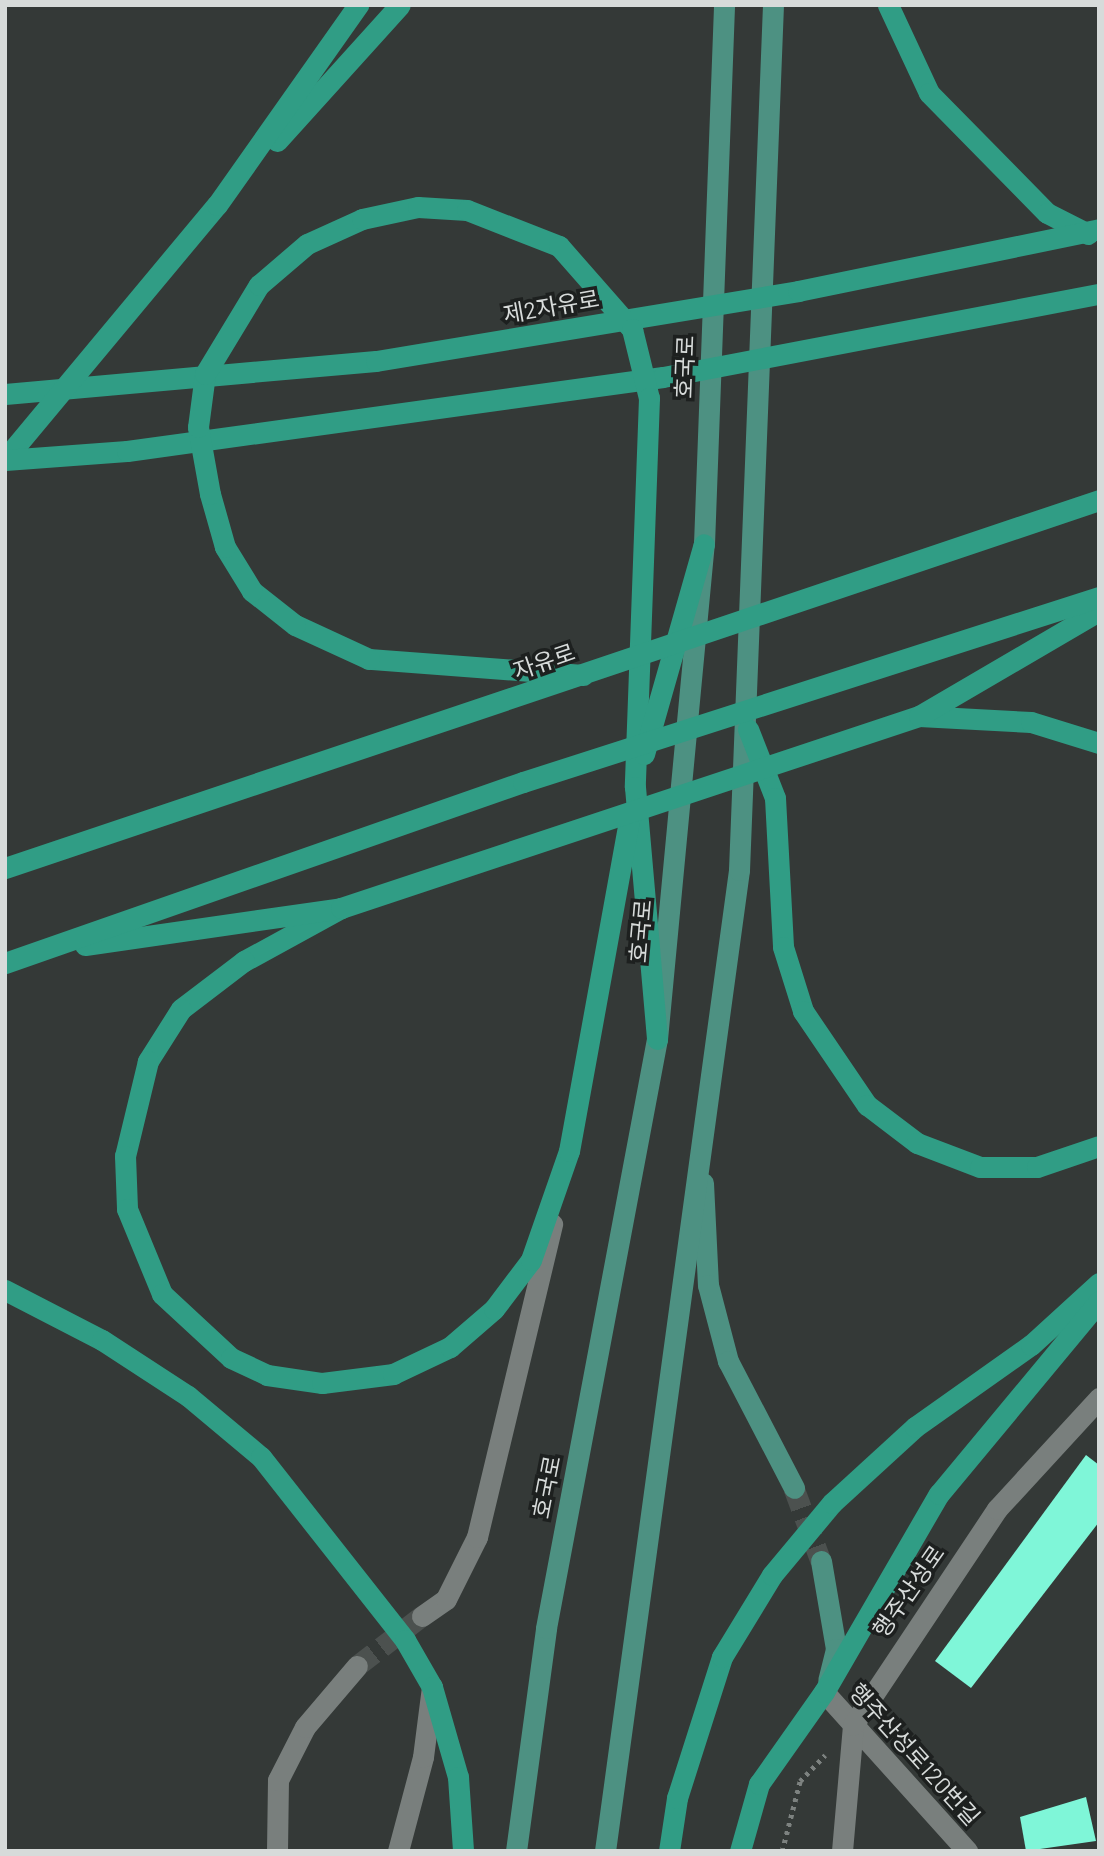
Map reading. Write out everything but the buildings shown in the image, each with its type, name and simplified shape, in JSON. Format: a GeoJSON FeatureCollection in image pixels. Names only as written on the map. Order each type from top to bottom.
{"type":"FeatureCollection","features":[{"type":"Feature","properties":{"kind":"highway"},"geometry":{"type":"LineString","coordinates":[[217,205],[358,5]]}},
{"type":"Feature","properties":{"kind":"highway"},"geometry":{"type":"LineString","coordinates":[[5,460],[217,205],[400,5]]}},
{"type":"Feature","properties":{"kind":"highway"},"geometry":{"type":"LineString","coordinates":[[888,5],[929,93],[1047,213],[1099,240]]}},
{"type":"Feature","properties":{"kind":"highway"},"geometry":{"type":"LineString","coordinates":[[583,675],[369,659],[295,625],[253,591],[225,547],[198,427],[205,374],[225,330],[259,285],[307,244],[362,219],[418,207],[467,210],[513,224],[559,246],[632,329],[649,398],[635,787],[657,1039]]}},
{"type":"Feature","properties":{"kind":"highway","name":"제2자유로"},"geometry":{"type":"LineString","coordinates":[[5,394],[376,362],[798,291],[1099,229]]}},
{"type":"Feature","properties":{"kind":"highway"},"geometry":{"type":"LineString","coordinates":[[5,460],[127,451],[663,377],[1099,294]]}},
{"type":"Feature","properties":{"kind":"highway","name":"자유로"},"geometry":{"type":"LineString","coordinates":[[5,869],[1099,500]]}},
{"type":"Feature","properties":{"kind":"highway"},"geometry":{"type":"LineString","coordinates":[[704,544],[635,787],[569,1150],[531,1260],[494,1309],[450,1347],[393,1374],[322,1383],[267,1375],[191,1327],[162,1294],[127,1209],[125,1156],[148,1061],[181,1009],[244,961],[341,908],[522,846],[919,716],[1099,611]]}},
{"type":"Feature","properties":{"kind":"highway"},"geometry":{"type":"LineString","coordinates":[[5,963],[523,782],[1099,597]]}},
{"type":"Feature","properties":{"kind":"highway"},"geometry":{"type":"LineString","coordinates":[[919,716],[1031,722],[1099,743]]}},
{"type":"Feature","properties":{"kind":"highway"},"geometry":{"type":"LineString","coordinates":[[748,729],[775,798],[783,947],[803,1011],[867,1105],[917,1143],[980,1167],[1037,1167],[1099,1146]]}},
{"type":"Feature","properties":{"kind":"highway"},"geometry":{"type":"LineString","coordinates":[[36,953],[341,908]]}},
{"type":"Feature","properties":{"kind":"highway"},"geometry":{"type":"LineString","coordinates":[[669,1851],[677,1798],[723,1657],[772,1574],[832,1503],[915,1427],[1031,1345],[1099,1283]]}},
{"type":"Feature","properties":{"kind":"highway"},"geometry":{"type":"LineString","coordinates":[[5,1290],[177,1389],[261,1457],[405,1640],[432,1687],[458,1777],[463,1851]]}},
{"type":"Feature","properties":{"kind":"highway"},"geometry":{"type":"LineString","coordinates":[[740,1851],[759,1784],[824,1692],[939,1494],[1099,1301]]}},
{"type":"Feature","properties":{"kind":"main road","name":"호국로"},"geometry":{"type":"LineString","coordinates":[[516,1851],[546,1628],[657,1039],[704,544],[724,5]]}},
{"type":"Feature","properties":{"kind":"main road"},"geometry":{"type":"LineString","coordinates":[[605,1851],[701,1130],[739,870],[748,729],[773,5]]}},
{"type":"Feature","properties":{"kind":"main road"},"geometry":{"type":"LineString","coordinates":[[701,1130],[708,1285],[728,1361],[794,1488]]}},
{"type":"Feature","properties":{"kind":"main road"},"geometry":{"type":"LineString","coordinates":[[821,1561],[836,1649],[824,1692]]}},
{"type":"Feature","properties":{"kind":"street"},"geometry":{"type":"LineString","coordinates":[[422,1616],[446,1598],[477,1537],[569,1150]]}},
{"type":"Feature","properties":{"kind":"street","name":"행주산성로"},"geometry":{"type":"LineString","coordinates":[[842,1851],[843,1783],[853,1725],[997,1509],[1099,1398]]}},
{"type":"Feature","properties":{"kind":"street"},"geometry":{"type":"LineString","coordinates":[[277,1851],[278,1780],[305,1727],[357,1666]]}},
{"type":"Feature","properties":{"kind":"street"},"geometry":{"type":"LineString","coordinates":[[398,1851],[423,1757],[432,1687]]}},
{"type":"Feature","properties":{"kind":"street","name":"행주산성로120번길"},"geometry":{"type":"LineString","coordinates":[[824,1692],[967,1851]]}},
{"type":"Feature","properties":{"kind":"path"},"geometry":{"type":"LineString","coordinates":[[782,1851],[800,1781],[853,1725]]}},
{"type":"Feature","properties":{"kind":"tunnel"},"geometry":{"type":"LineString","coordinates":[[794,1488],[821,1561]]}},
{"type":"Feature","properties":{"kind":"tunnel"},"geometry":{"type":"LineString","coordinates":[[357,1666],[422,1616]]}}]}
